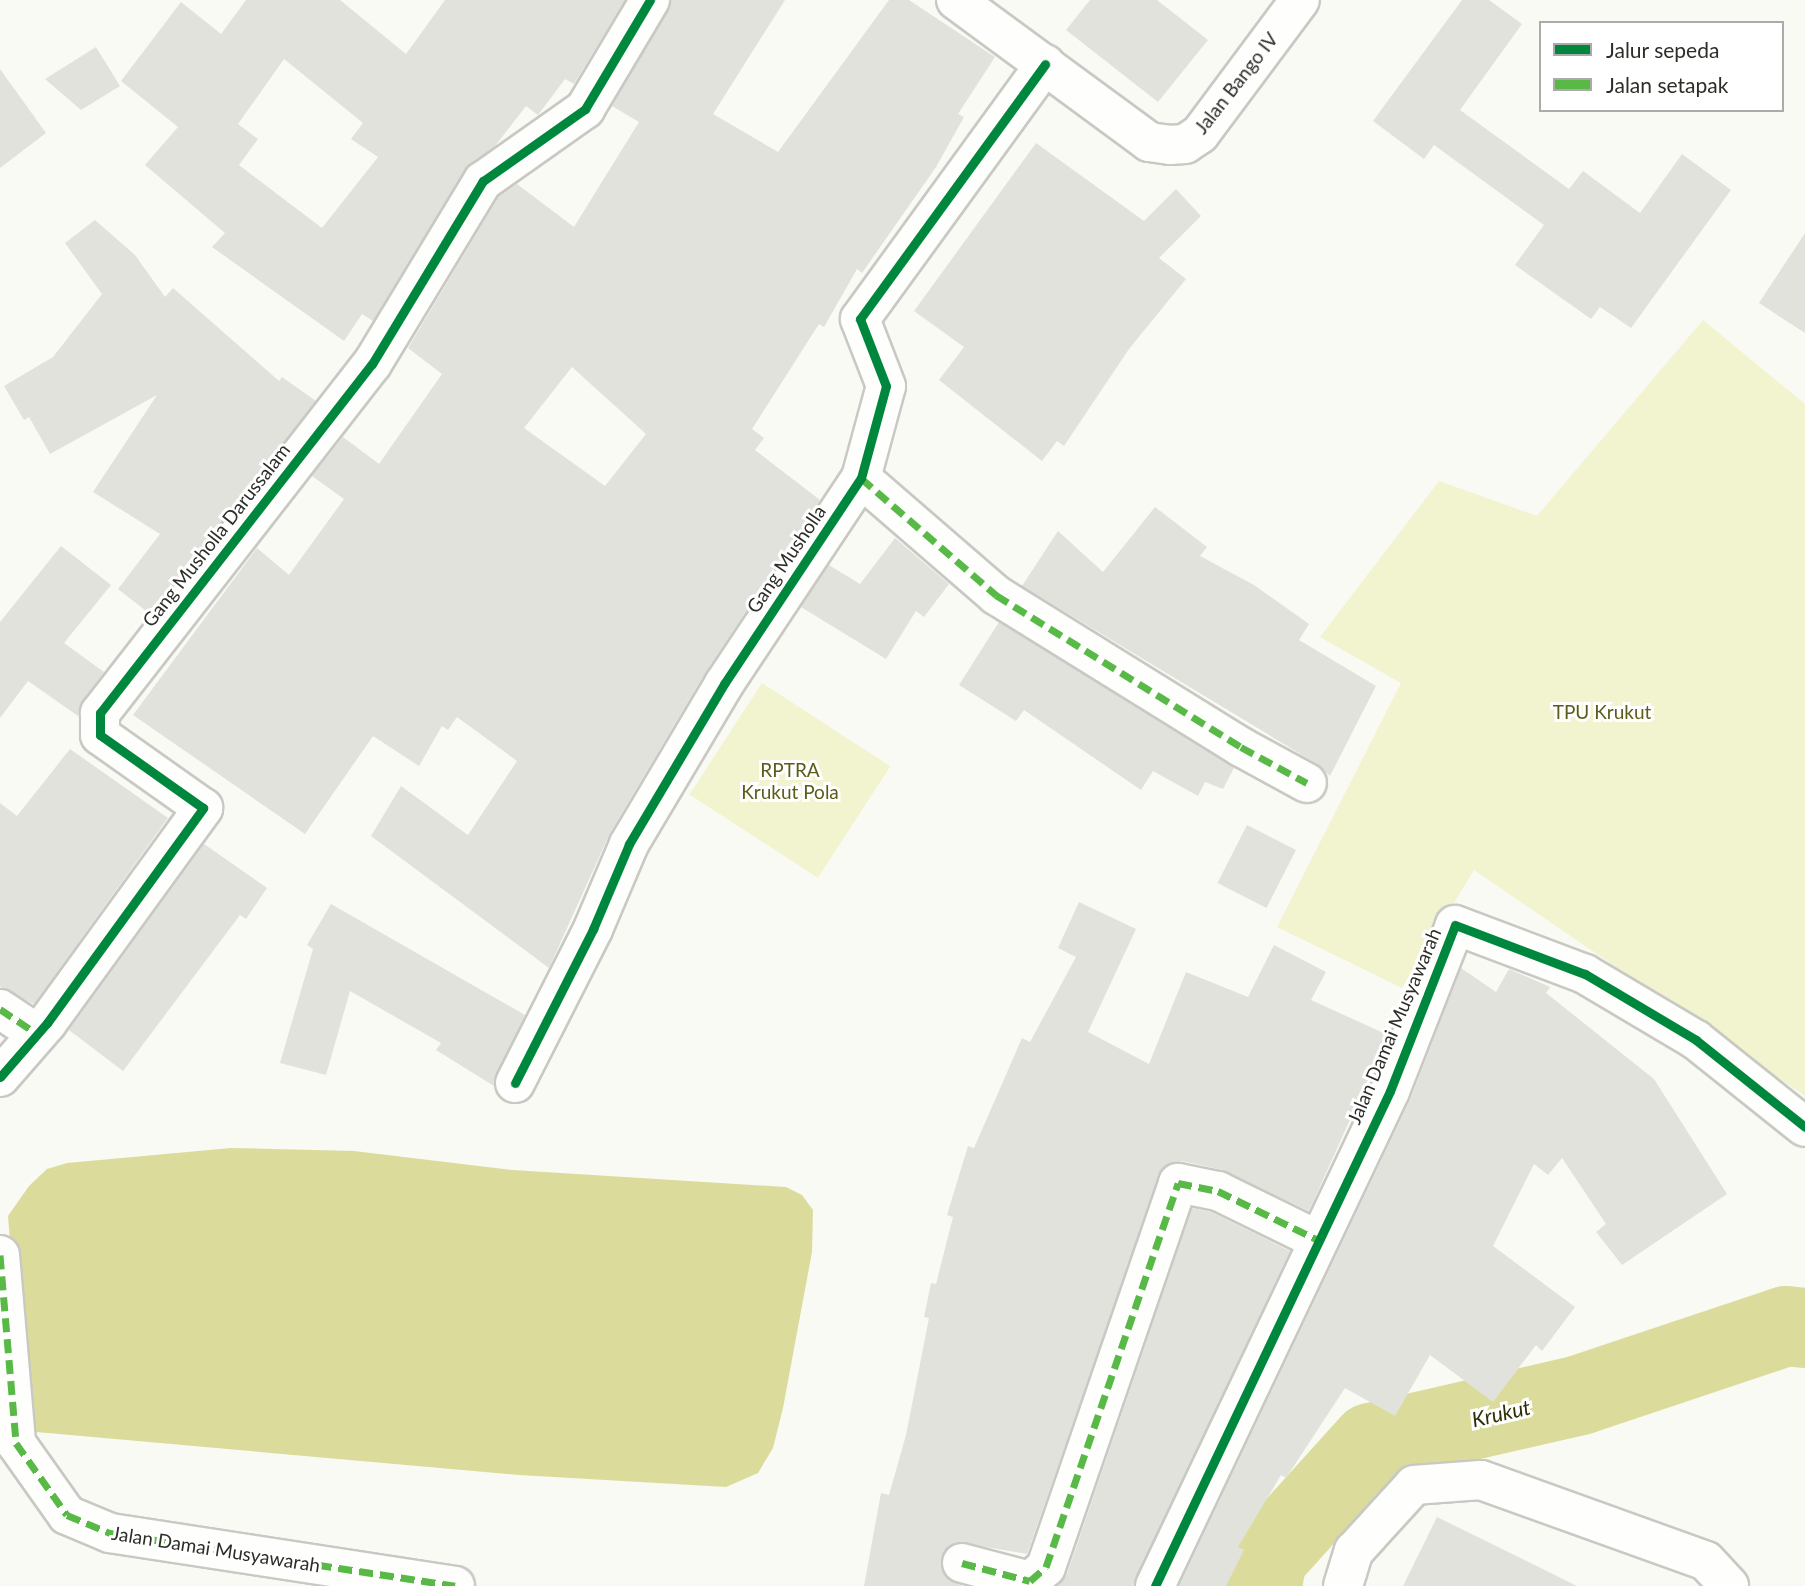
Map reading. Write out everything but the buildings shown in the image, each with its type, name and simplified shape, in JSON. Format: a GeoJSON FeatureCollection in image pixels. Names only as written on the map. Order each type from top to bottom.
{"type":"FeatureCollection","features":[{"type":"Feature","properties":{"kind":"street","name":"Gang Musholla Darussalam"},"geometry":{"type":"LineString","coordinates":[[0,1077],[36,1033],[203,808],[100,735],[100,713],[372,364],[483,181],[584,109],[650,0]]}},
{"type":"Feature","properties":{"kind":"street","name":"Jalan Bango IV"},"geometry":{"type":"LineString","coordinates":[[956,0],[1149,142],[1185,145],[1200,134],[1300,0]]}},
{"type":"Feature","properties":{"kind":"street","name":"Gang Musholla"},"geometry":{"type":"LineString","coordinates":[[514,1083],[593,929],[629,844],[724,684],[861,478],[886,386],[860,319],[1045,64]]}},
{"type":"Feature","properties":{"kind":"street"},"geometry":{"type":"LineString","coordinates":[[861,478],[996,595],[1241,747],[1307,783]]}},
{"type":"Feature","properties":{"kind":"street","name":"Jalan Damai Musyawarah"},"geometry":{"type":"LineString","coordinates":[[1155,1586],[1316,1239],[1390,1091],[1455,925],[1585,974],[1696,1040],[1805,1126]]}},
{"type":"Feature","properties":{"kind":"street"},"geometry":{"type":"LineString","coordinates":[[0,1009],[36,1033]]}},
{"type":"Feature","properties":{"kind":"street"},"geometry":{"type":"LineString","coordinates":[[962,1563],[1030,1581],[1046,1567],[1178,1183],[1218,1191],[1316,1239]]}},
{"type":"Feature","properties":{"kind":"street","name":"Jalan Damai Musyawarah"},"geometry":{"type":"LineString","coordinates":[[0,1255],[14,1432],[67,1515],[110,1533],[455,1586]]}},
{"type":"Feature","properties":{"kind":"street"},"geometry":{"type":"LineString","coordinates":[[1343,1586],[1354,1552],[1414,1485],[1481,1480],[1706,1561],[1729,1586]]}},
{"type":"Feature","properties":{"kind":"green space","name":"TPU Krukut"},"geometry":{"type":"Polygon","coordinates":[[[1703,320],[1805,404],[1805,1096],[1474,870],[1402,988],[1277,927],[1401,683],[1320,637],[1439,481],[1537,516],[1703,320]]]}},
{"type":"Feature","properties":{"kind":"green space","name":"RPTRA Krukut Pola"},"geometry":{"type":"Polygon","coordinates":[[[762,683],[890,766],[818,878],[690,795],[762,683]]]}},
{"type":"Feature","properties":{"kind":"shaded area"},"geometry":{"type":"Polygon","coordinates":[[[231,1148],[354,1151],[513,1170],[786,1187],[802,1195],[813,1210],[812,1252],[773,1448],[758,1473],[726,1487],[519,1475],[25,1431],[8,1216],[29,1186],[47,1169],[67,1163],[231,1148]]]}},
{"type":"Feature","properties":{"kind":"waterway","name":"Krukut"},"geometry":{"type":"LineString","coordinates":[[1262,1586],[1267,1558],[1371,1443],[1580,1395],[1786,1326],[1805,1328]]}},
{"type":"Feature","properties":{"kind":"marked path"},"geometry":{"type":"LineString","coordinates":[[861,478],[996,595],[1241,747],[1307,783]]}},
{"type":"Feature","properties":{"kind":"marked path"},"geometry":{"type":"LineString","coordinates":[[0,1009],[36,1033]]}},
{"type":"Feature","properties":{"kind":"marked path"},"geometry":{"type":"LineString","coordinates":[[962,1563],[1030,1581],[1046,1567],[1178,1183],[1218,1191],[1316,1239]]}},
{"type":"Feature","properties":{"kind":"marked path"},"geometry":{"type":"LineString","coordinates":[[0,1255],[16,1443],[67,1515],[110,1533],[455,1586]]}},
{"type":"Feature","properties":{"kind":"cycle path"},"geometry":{"type":"LineString","coordinates":[[0,1077],[47,1023],[203,808],[100,735],[100,713],[372,364],[483,181],[585,109],[650,0]]}},
{"type":"Feature","properties":{"kind":"cycle path"},"geometry":{"type":"LineString","coordinates":[[515,1083],[593,929],[629,844],[724,684],[861,478],[886,386],[860,319],[1045,64]]}},
{"type":"Feature","properties":{"kind":"cycle path"},"geometry":{"type":"LineString","coordinates":[[1155,1586],[1390,1091],[1455,925],[1585,974],[1696,1040],[1805,1127]]}}]}
